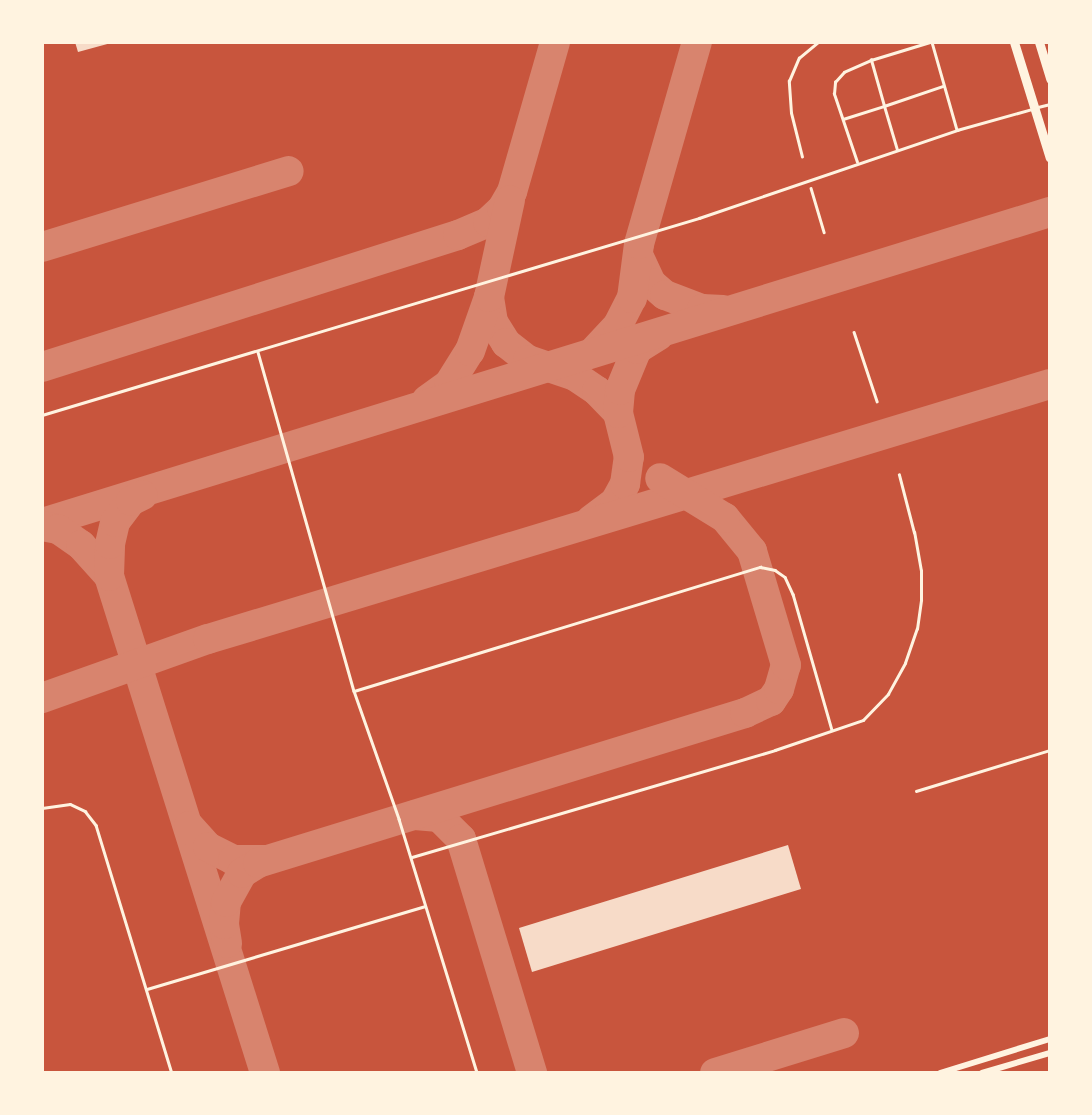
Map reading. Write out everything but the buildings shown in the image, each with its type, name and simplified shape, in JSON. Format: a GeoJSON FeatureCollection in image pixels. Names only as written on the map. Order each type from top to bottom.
{"type":"FeatureCollection","features":[{"type":"Feature","properties":{"kind":"highway"},"geometry":{"type":"LineString","coordinates":[[1014,42],[1050,159]]}},
{"type":"Feature","properties":{"kind":"highway"},"geometry":{"type":"LineString","coordinates":[[1039,42],[1050,79]]}},
{"type":"Feature","properties":{"kind":"street"},"geometry":{"type":"LineString","coordinates":[[940,1073],[1050,1039]]}},
{"type":"Feature","properties":{"kind":"street"},"geometry":{"type":"LineString","coordinates":[[982,1073],[1050,1053]]}},
{"type":"Feature","properties":{"kind":"lane"},"geometry":{"type":"LineString","coordinates":[[802,157],[791,113],[789,80],[799,58],[818,42]]}},
{"type":"Feature","properties":{"kind":"lane"},"geometry":{"type":"LineString","coordinates":[[857,163],[834,94],[835,82],[844,72],[871,60],[931,42],[957,130]]}},
{"type":"Feature","properties":{"kind":"lane"},"geometry":{"type":"LineString","coordinates":[[871,60],[897,150]]}},
{"type":"Feature","properties":{"kind":"lane"},"geometry":{"type":"LineString","coordinates":[[842,120],[943,86]]}},
{"type":"Feature","properties":{"kind":"lane"},"geometry":{"type":"LineString","coordinates":[[42,415],[699,218],[987,120],[1050,104]]}},
{"type":"Feature","properties":{"kind":"lane"},"geometry":{"type":"LineString","coordinates":[[811,188],[824,232]]}},
{"type":"Feature","properties":{"kind":"lane"},"geometry":{"type":"LineString","coordinates":[[854,332],[877,401]]}},
{"type":"Feature","properties":{"kind":"lane"},"geometry":{"type":"LineString","coordinates":[[258,352],[354,691],[411,857],[477,1073]]}},
{"type":"Feature","properties":{"kind":"lane"},"geometry":{"type":"LineString","coordinates":[[411,857],[833,732],[863,720],[888,694],[905,663],[917,629],[921,571],[900,475]]}},
{"type":"Feature","properties":{"kind":"lane"},"geometry":{"type":"LineString","coordinates":[[354,691],[760,567],[775,570],[785,577],[793,594],[833,732]]}},
{"type":"Feature","properties":{"kind":"lane"},"geometry":{"type":"LineString","coordinates":[[916,791],[1050,750]]}},
{"type":"Feature","properties":{"kind":"lane"},"geometry":{"type":"LineString","coordinates":[[42,808],[70,804],[85,811],[96,825],[172,1073]]}},
{"type":"Feature","properties":{"kind":"lane"},"geometry":{"type":"LineString","coordinates":[[147,989],[425,906]]}},
{"type":"Feature","properties":{"kind":"taxiway"},"geometry":{"type":"LineString","coordinates":[[42,367],[458,235],[488,222],[502,209],[512,192],[555,42]]}},
{"type":"Feature","properties":{"kind":"taxiway"},"geometry":{"type":"LineString","coordinates":[[593,352],[618,325],[632,298],[639,244],[697,42]]}},
{"type":"Feature","properties":{"kind":"taxiway"},"geometry":{"type":"LineString","coordinates":[[42,247],[289,171]]}},
{"type":"Feature","properties":{"kind":"taxiway"},"geometry":{"type":"LineString","coordinates":[[427,400],[449,384],[470,351],[489,297],[510,200]]}},
{"type":"Feature","properties":{"kind":"taxiway"},"geometry":{"type":"LineString","coordinates":[[42,523],[1050,212]]}},
{"type":"Feature","properties":{"kind":"taxiway"},"geometry":{"type":"LineString","coordinates":[[639,257],[651,283],[665,295],[702,309],[723,310]]}},
{"type":"Feature","properties":{"kind":"taxiway"},"geometry":{"type":"LineString","coordinates":[[489,297],[493,322],[506,343],[528,360],[575,376],[597,391],[618,413]]}},
{"type":"Feature","properties":{"kind":"taxiway"},"geometry":{"type":"LineString","coordinates":[[591,520],[615,502],[625,484],[629,457],[618,413],[620,390],[637,349],[658,336]]}},
{"type":"Feature","properties":{"kind":"taxiway"},"geometry":{"type":"LineString","coordinates":[[42,698],[208,639],[1050,384]]}},
{"type":"Feature","properties":{"kind":"taxiway"},"geometry":{"type":"LineString","coordinates":[[227,943],[224,924],[226,902],[242,873],[258,863],[745,713],[771,701],[779,689],[786,665],[752,551],[725,518],[660,478]]}},
{"type":"Feature","properties":{"kind":"taxiway"},"geometry":{"type":"LineString","coordinates":[[109,576],[110,544],[115,522],[131,501],[143,495]]}},
{"type":"Feature","properties":{"kind":"taxiway"},"geometry":{"type":"LineString","coordinates":[[42,526],[58,529],[81,545],[109,576],[265,1073]]}},
{"type":"Feature","properties":{"kind":"taxiway"},"geometry":{"type":"LineString","coordinates":[[415,815],[439,817],[461,839],[532,1073]]}},
{"type":"Feature","properties":{"kind":"taxiway"},"geometry":{"type":"LineString","coordinates":[[189,826],[208,847],[233,860],[266,860]]}},
{"type":"Feature","properties":{"kind":"taxiway"},"geometry":{"type":"LineString","coordinates":[[715,1073],[844,1033]]}}]}
